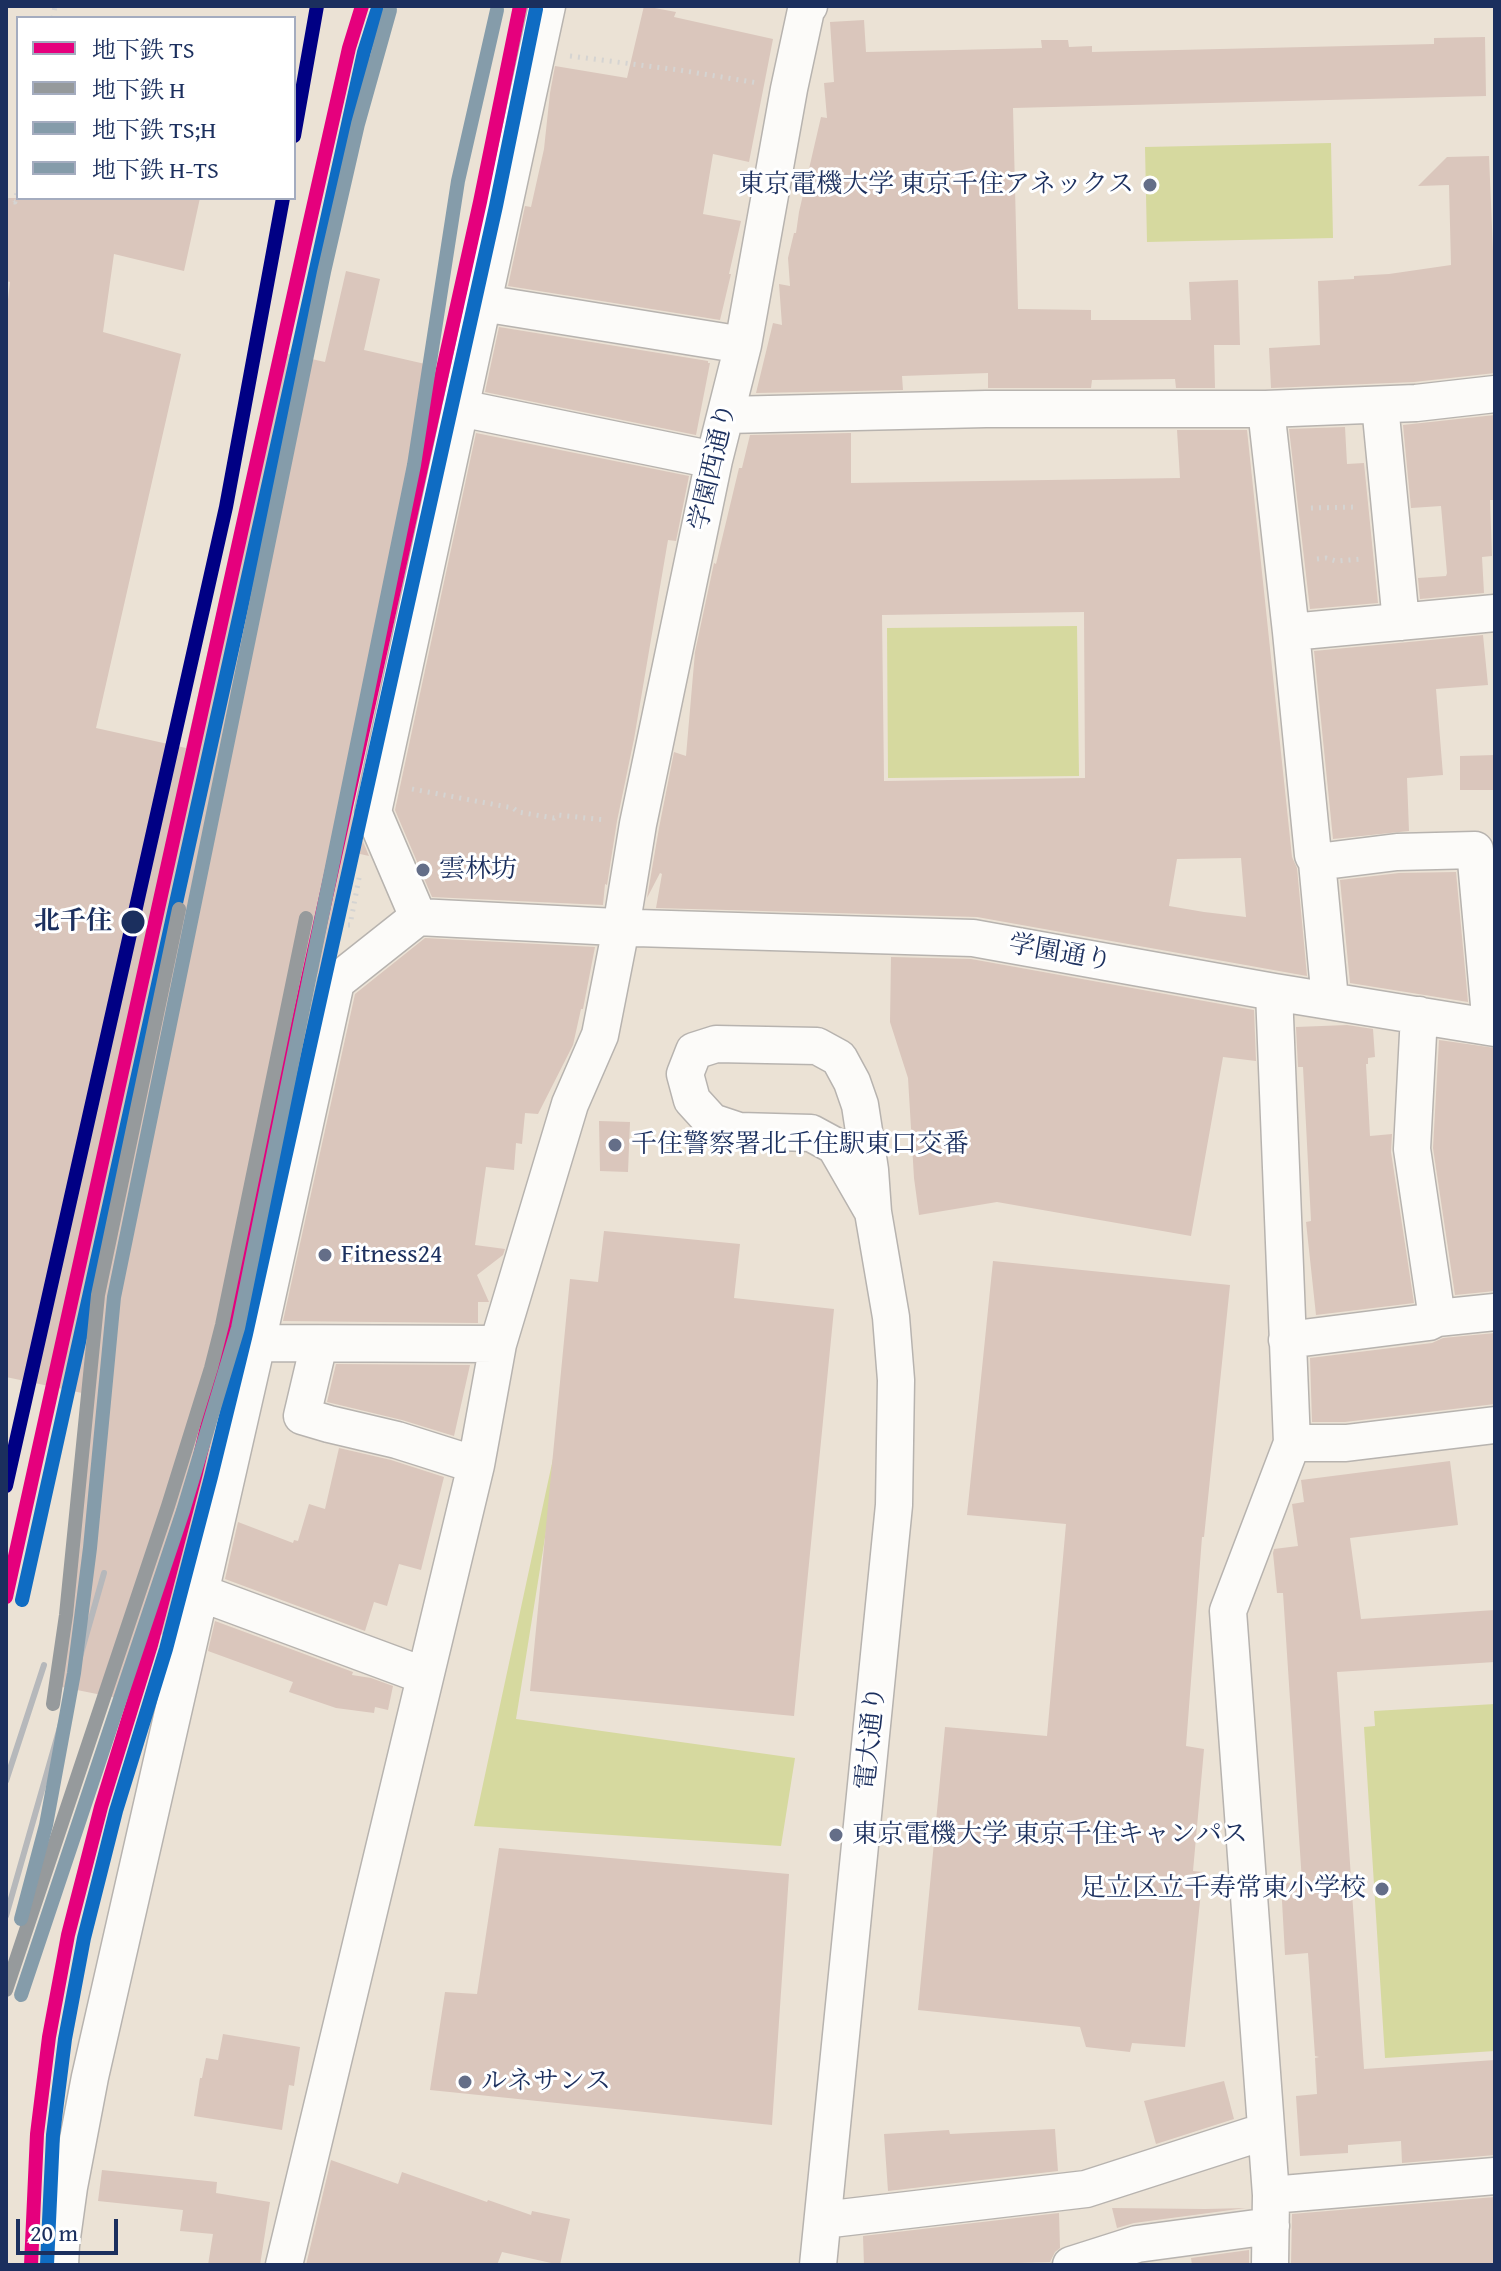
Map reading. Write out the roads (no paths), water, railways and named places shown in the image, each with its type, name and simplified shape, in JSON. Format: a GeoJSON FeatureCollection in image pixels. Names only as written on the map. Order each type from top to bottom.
{"type":"FeatureCollection","features":[{"type":"Feature","properties":{"kind":"street"},"geometry":{"type":"LineString","coordinates":[[60,2265],[69,2187],[90,2077],[336,982],[418,917],[373,812],[547,6]]}},
{"type":"Feature","properties":{"kind":"street","name":"学園西通り"},"geometry":{"type":"LineString","coordinates":[[284,2265],[476,1465],[498,1344],[570,1104],[600,1035],[638,824],[714,460],[743,345],[789,89],[809,6]]}},
{"type":"Feature","properties":{"kind":"street"},"geometry":{"type":"LineString","coordinates":[[482,303],[743,345]]}},
{"type":"Feature","properties":{"kind":"street"},"geometry":{"type":"LineString","coordinates":[[726,415],[986,409],[1266,409],[1416,403],[1495,394]]}},
{"type":"Feature","properties":{"kind":"street"},"geometry":{"type":"LineString","coordinates":[[1380,405],[1401,622]]}},
{"type":"Feature","properties":{"kind":"street"},"geometry":{"type":"LineString","coordinates":[[460,408],[714,460]]}},
{"type":"Feature","properties":{"kind":"street"},"geometry":{"type":"LineString","coordinates":[[1266,409],[1330,1000]]}},
{"type":"Feature","properties":{"kind":"street"},"geometry":{"type":"LineString","coordinates":[[1291,632],[1495,613]]}},
{"type":"Feature","properties":{"kind":"street"},"geometry":{"type":"LineString","coordinates":[[1317,862],[1397,852],[1475,850],[1490,955],[1493,1027]]}},
{"type":"Feature","properties":{"kind":"street","name":"学園通り"},"geometry":{"type":"LineString","coordinates":[[418,917],[621,928],[973,938],[1274,992],[1493,1027]]}},
{"type":"Feature","properties":{"kind":"street"},"geometry":{"type":"LineString","coordinates":[[1270,2265],[1271,2211],[1266,2131],[1228,1611],[1292,1443],[1274,992]]}},
{"type":"Feature","properties":{"kind":"street"},"geometry":{"type":"LineString","coordinates":[[1419,1015],[1412,1149],[1437,1318]]}},
{"type":"Feature","properties":{"kind":"street"},"geometry":{"type":"LineString","coordinates":[[716,1044],[817,1046],[839,1058],[860,1105],[873,1212],[835,1146],[811,1133],[739,1131],[712,1122],[692,1100],[685,1074],[694,1051],[716,1044]]}},
{"type":"Feature","properties":{"kind":"street","name":"電大通り"},"geometry":{"type":"LineString","coordinates":[[818,2265],[894,1505],[896,1380],[891,1317],[873,1212]]}},
{"type":"Feature","properties":{"kind":"street"},"geometry":{"type":"LineString","coordinates":[[1287,1340],[1495,1312]]}},
{"type":"Feature","properties":{"kind":"street"},"geometry":{"type":"LineString","coordinates":[[257,1343],[498,1344]]}},
{"type":"Feature","properties":{"kind":"street"},"geometry":{"type":"LineString","coordinates":[[319,1344],[302,1416],[397,1440],[476,1465]]}},
{"type":"Feature","properties":{"kind":"street"},"geometry":{"type":"LineString","coordinates":[[1292,1443],[1346,1443],[1495,1425]]}},
{"type":"Feature","properties":{"kind":"street"},"geometry":{"type":"LineString","coordinates":[[201,1593],[425,1676]]}},
{"type":"Feature","properties":{"kind":"street"},"geometry":{"type":"LineString","coordinates":[[823,2220],[1086,2189],[1266,2131]]}},
{"type":"Feature","properties":{"kind":"street"},"geometry":{"type":"LineString","coordinates":[[1071,2265],[1137,2244],[1271,2211],[1495,2176]]}},
{"type":"Feature","properties":{"kind":"railway"},"geometry":{"type":"LineString","coordinates":[[6,1916],[104,1573]]}},
{"type":"Feature","properties":{"kind":"railway"},"geometry":{"type":"LineString","coordinates":[[6,1781],[44,1665]]}},
{"type":"Feature","properties":{"kind":"metro line","name":"TS"},"geometry":{"type":"LineString","coordinates":[[6,1597],[306,239],[349,48],[362,6]]}},
{"type":"Feature","properties":{"kind":"metro line","name":"TS"},"geometry":{"type":"LineString","coordinates":[[31,2265],[37,2134],[49,2037],[68,1935],[101,1807],[151,1645],[230,1330],[480,202],[520,6]]}},
{"type":"Feature","properties":{"kind":"metro line","name":"H-TS"},"geometry":{"type":"LineString","coordinates":[[21,1919],[46,1825],[74,1673],[90,1548],[114,1297],[324,272],[358,124],[390,10]]}},
{"type":"Feature","properties":{"kind":"metro line","name":"TS;H"},"geometry":{"type":"LineString","coordinates":[[21,1995],[183,1511],[238,1328],[414,465],[458,181],[497,10]]}},
{"type":"Feature","properties":{"kind":"metro line","name":"H"},"geometry":{"type":"LineString","coordinates":[[53,1704],[66,1615],[98,1295],[179,909]]}},
{"type":"Feature","properties":{"kind":"metro line","name":"H"},"geometry":{"type":"LineString","coordinates":[[6,1990],[211,1368],[306,918]]}},
{"type":"Feature","properties":{"kind":"rail line","name":"TS"},"geometry":{"type":"LineString","coordinates":[[47,2265],[53,2135],[65,2039],[84,1938],[116,1811],[166,1649],[246,1334],[496,206],[536,9]]}},
{"type":"Feature","properties":{"kind":"rail line","name":"TS"},"geometry":{"type":"LineString","coordinates":[[22,1600],[364,52],[377,11]]}},
{"type":"Feature","properties":{"kind":"place","name":"東京電機大学 東京千住アネックス"},"geometry":{"type":"Point","coordinates":[1150,185]}},
{"type":"Feature","properties":{"kind":"place","name":"雲林坊"},"geometry":{"type":"Point","coordinates":[423,870]}},
{"type":"Feature","properties":{"kind":"place","name":"北千住"},"geometry":{"type":"Point","coordinates":[133,922]}},
{"type":"Feature","properties":{"kind":"place","name":"千住警察署北千住駅東口交番"},"geometry":{"type":"Point","coordinates":[615,1145]}},
{"type":"Feature","properties":{"kind":"place","name":"Fitness24"},"geometry":{"type":"Point","coordinates":[325,1255]}},
{"type":"Feature","properties":{"kind":"place","name":"東京電機大学 東京千住キャンパス"},"geometry":{"type":"Point","coordinates":[836,1835]}},
{"type":"Feature","properties":{"kind":"place","name":"足立区立千寿常東小学校"},"geometry":{"type":"Point","coordinates":[1382,1889]}},
{"type":"Feature","properties":{"kind":"place","name":"ルネサンス"},"geometry":{"type":"Point","coordinates":[465,2082]}}]}
